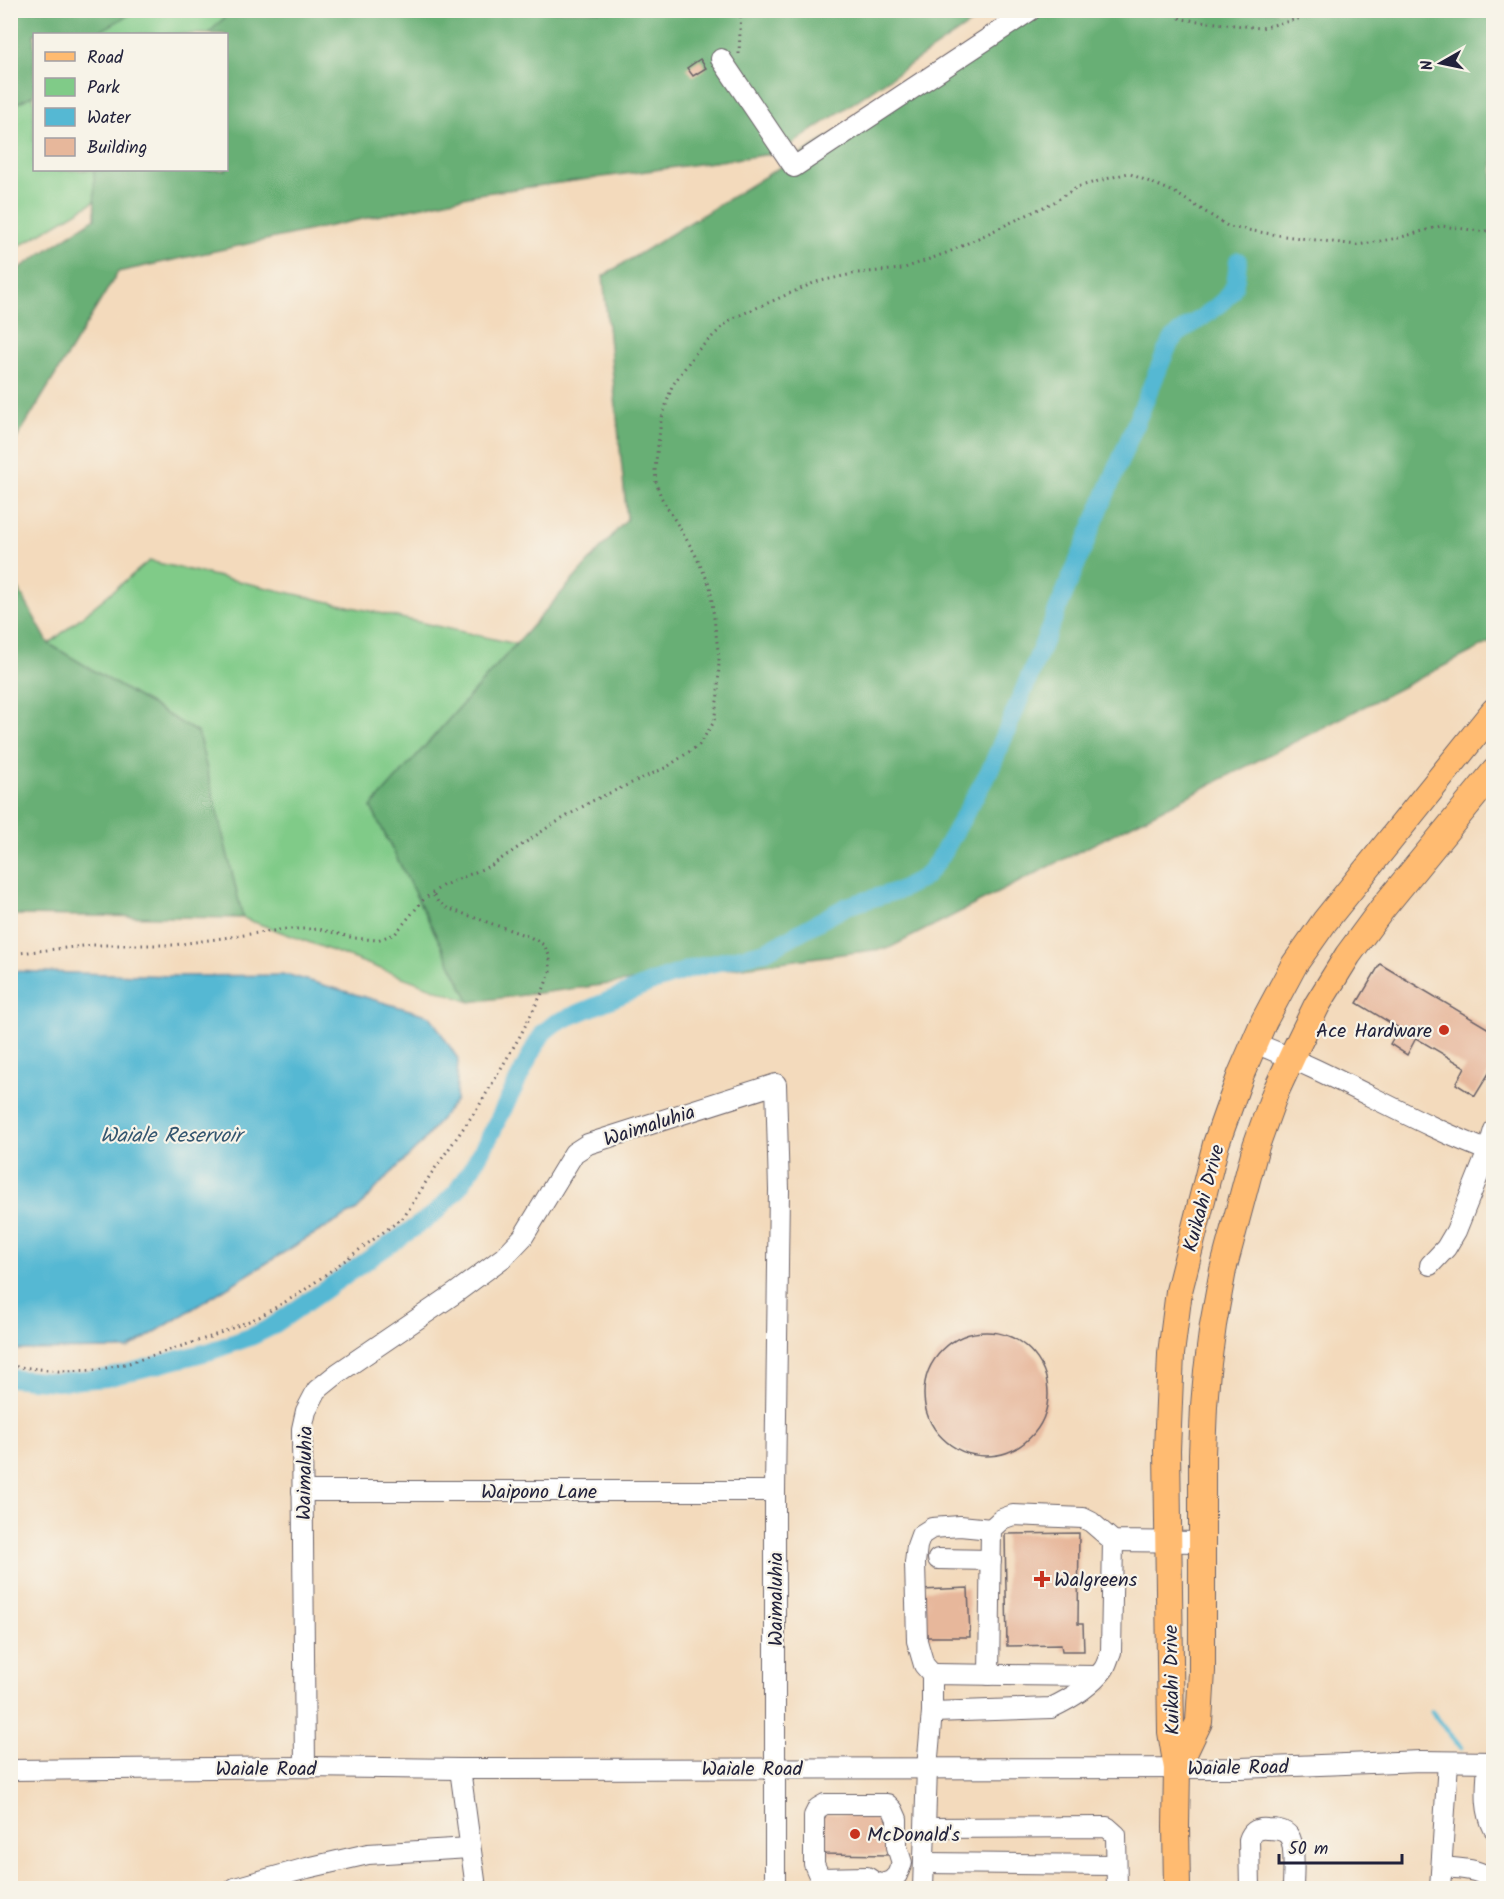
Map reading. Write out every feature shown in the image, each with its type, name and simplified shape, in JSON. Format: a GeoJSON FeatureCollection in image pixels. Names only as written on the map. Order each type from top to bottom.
{"type":"FeatureCollection","features":[{"type":"Feature","properties":{"kind":"main road","name":"Kuikahi Drive"},"geometry":{"type":"LineString","coordinates":[[1177,1888],[1177,1768],[1171,1732],[1168,1542],[1167,1438],[1171,1354],[1179,1291],[1216,1144],[1263,1021],[1294,965],[1325,921],[1494,711]]}},
{"type":"Feature","properties":{"kind":"main road","name":"Kuikahi Drive"},"geometry":{"type":"LineString","coordinates":[[1177,1768],[1199,1722],[1202,1671],[1204,1406],[1213,1325],[1223,1270],[1256,1146],[1275,1093],[1317,1005],[1348,955],[1382,909],[1494,772]]}},
{"type":"Feature","properties":{"kind":"street"},"geometry":{"type":"LineString","coordinates":[[721,59],[794,167],[1031,10]]}},
{"type":"Feature","properties":{"kind":"street"},"geometry":{"type":"LineString","coordinates":[[1254,1043],[1292,1057],[1447,1134],[1491,1152]]}},
{"type":"Feature","properties":{"kind":"street","name":"Waimaluhia"},"geometry":{"type":"LineString","coordinates":[[305,1767],[302,1429],[306,1411],[317,1390],[504,1257],[523,1237],[574,1153],[588,1144],[776,1084],[779,1190],[775,1491],[775,1888]]}},
{"type":"Feature","properties":{"kind":"street"},"geometry":{"type":"LineString","coordinates":[[1430,1265],[1446,1248],[1456,1231],[1491,1152],[1494,1130]]}},
{"type":"Feature","properties":{"kind":"street","name":"Waipono Lane"},"geometry":{"type":"LineString","coordinates":[[302,1491],[775,1491]]}},
{"type":"Feature","properties":{"kind":"street"},"geometry":{"type":"LineString","coordinates":[[988,1675],[991,1530],[1002,1519],[1013,1515],[1070,1516],[1091,1522],[1113,1541],[1203,1542]]}},
{"type":"Feature","properties":{"kind":"street"},"geometry":{"type":"LineString","coordinates":[[923,1888],[932,1674],[924,1665],[917,1641],[915,1563],[917,1546],[921,1535],[932,1528],[960,1526],[991,1530]]}},
{"type":"Feature","properties":{"kind":"street"},"geometry":{"type":"LineString","coordinates":[[932,1712],[1051,1708],[1090,1684],[1104,1669],[1111,1652],[1113,1541]]}},
{"type":"Feature","properties":{"kind":"street"},"geometry":{"type":"LineString","coordinates":[[938,1559],[991,1560]]}},
{"type":"Feature","properties":{"kind":"street"},"geometry":{"type":"LineString","coordinates":[[932,1674],[1097,1676]]}},
{"type":"Feature","properties":{"kind":"street"},"geometry":{"type":"LineString","coordinates":[[1440,1888],[1448,1762]]}},
{"type":"Feature","properties":{"kind":"street"},"geometry":{"type":"LineString","coordinates":[[1491,1762],[1486,1805],[1489,1820],[1494,1829]]}},
{"type":"Feature","properties":{"kind":"street","name":"Waiale Road"},"geometry":{"type":"LineString","coordinates":[[10,1770],[305,1767],[460,1769],[1241,1768],[1491,1762]]}},
{"type":"Feature","properties":{"kind":"street"},"geometry":{"type":"LineString","coordinates":[[460,1769],[476,1888]]}},
{"type":"Feature","properties":{"kind":"street"},"geometry":{"type":"LineString","coordinates":[[825,1804],[887,1804],[897,1819],[897,1847],[902,1863],[897,1875],[879,1887],[867,1877],[820,1883],[814,1864],[814,1816],[818,1808],[825,1804]]}},
{"type":"Feature","properties":{"kind":"street"},"geometry":{"type":"LineString","coordinates":[[926,1828],[1107,1827],[1116,1835],[1117,1888]]}},
{"type":"Feature","properties":{"kind":"street"},"geometry":{"type":"LineString","coordinates":[[1250,1888],[1249,1840],[1251,1833],[1259,1828],[1283,1831],[1290,1836],[1293,1846],[1293,1888]]}},
{"type":"Feature","properties":{"kind":"street"},"geometry":{"type":"LineString","coordinates":[[235,1888],[368,1854],[470,1848]]}},
{"type":"Feature","properties":{"kind":"street"},"geometry":{"type":"LineString","coordinates":[[924,1863],[1116,1865]]}},
{"type":"Feature","properties":{"kind":"street"},"geometry":{"type":"LineString","coordinates":[[1443,1867],[1476,1870],[1487,1876],[1492,1884]]}},
{"type":"Feature","properties":{"kind":"path"},"geometry":{"type":"LineString","coordinates":[[737,83],[741,10]]}},
{"type":"Feature","properties":{"kind":"path"},"geometry":{"type":"LineString","coordinates":[[1170,10],[1182,19],[1261,28],[1334,10]]}},
{"type":"Feature","properties":{"kind":"path"},"geometry":{"type":"LineString","coordinates":[[10,954],[93,945],[174,945],[286,929],[319,929],[354,938],[377,940],[395,934],[423,899],[442,886],[492,865],[592,801],[667,767],[699,745],[714,722],[720,658],[710,586],[694,552],[661,497],[655,469],[661,421],[672,387],[697,351],[731,319],[816,282],[857,273],[902,269],[949,252],[1054,201],[1077,187],[1128,173],[1174,192],[1229,227],[1284,236],[1357,245],[1398,238],[1441,226],[1494,231]]}},
{"type":"Feature","properties":{"kind":"path"},"geometry":{"type":"LineString","coordinates":[[10,1366],[58,1371],[97,1370],[129,1363],[210,1337],[259,1317],[299,1294],[404,1216],[479,1106],[520,1036],[550,972],[550,957],[544,945],[530,937],[447,908],[438,902],[432,893]]}},
{"type":"Feature","properties":{"kind":"green space"},"geometry":{"type":"Polygon","coordinates":[[[11,10],[136,11],[97,33],[33,33],[33,95],[11,106],[11,10]]]}},
{"type":"Feature","properties":{"kind":"green space"},"geometry":{"type":"Polygon","coordinates":[[[58,11],[334,11],[228,34],[33,33],[33,171],[141,171],[124,184],[11,251],[11,39],[58,11]]]}},
{"type":"Feature","properties":{"kind":"green space"},"geometry":{"type":"Polygon","coordinates":[[[231,11],[989,11],[779,153],[478,194],[118,272],[11,448],[11,274],[95,218],[94,171],[228,171],[228,33],[209,33],[231,11]]]}},
{"type":"Feature","properties":{"kind":"green space"},"geometry":{"type":"Polygon","coordinates":[[[1034,11],[1493,11],[1493,641],[889,948],[470,1002],[371,807],[627,519],[603,276],[1034,11]]]}},
{"type":"Feature","properties":{"kind":"green space"},"geometry":{"type":"Polygon","coordinates":[[[149,561],[516,644],[371,807],[470,1002],[243,918],[198,733],[49,644],[149,561]]]}},
{"type":"Feature","properties":{"kind":"green space"},"geometry":{"type":"Polygon","coordinates":[[[11,575],[49,644],[198,733],[243,918],[11,915],[11,575]]]}},
{"type":"Feature","properties":{"kind":"water","name":"Waiale Reservoir"},"geometry":{"type":"Polygon","coordinates":[[[11,971],[173,976],[289,975],[430,1016],[458,1059],[456,1100],[421,1144],[357,1210],[304,1240],[128,1349],[11,1350],[11,971]]]}},
{"type":"Feature","properties":{"kind":"building"},"geometry":{"type":"Polygon","coordinates":[[[700,59],[706,68],[693,76],[687,68],[700,59]]]}},
{"type":"Feature","properties":{"kind":"building","name":"Ace Hardware"},"geometry":{"type":"Polygon","coordinates":[[[1380,964],[1494,1032],[1494,1065],[1475,1096],[1456,1084],[1465,1067],[1416,1038],[1407,1055],[1390,1044],[1399,1028],[1357,1003],[1380,964]]]}},
{"type":"Feature","properties":{"kind":"building"},"geometry":{"type":"Polygon","coordinates":[[[986,1332],[1010,1337],[1030,1350],[1043,1370],[1048,1394],[1043,1418],[1030,1438],[1010,1451],[986,1456],[962,1451],[942,1438],[929,1418],[924,1394],[929,1370],[942,1350],[962,1337],[986,1332]]]}},
{"type":"Feature","properties":{"kind":"building","name":"Walgreens"},"geometry":{"type":"Polygon","coordinates":[[[1079,1533],[1078,1624],[1083,1624],[1084,1651],[1062,1651],[1061,1645],[1007,1646],[1005,1534],[1079,1533]]]}},
{"type":"Feature","properties":{"kind":"building"},"geometry":{"type":"Polygon","coordinates":[[[968,1588],[970,1637],[922,1637],[921,1590],[968,1588]]]}},
{"type":"Feature","properties":{"kind":"building","name":"McDonald's"},"geometry":{"type":"Polygon","coordinates":[[[890,1813],[891,1855],[819,1854],[819,1814],[890,1813]]]}},
{"type":"Feature","properties":{"kind":"waterway"},"geometry":{"type":"LineString","coordinates":[[10,1378],[57,1382],[106,1378],[211,1351],[271,1327],[434,1214],[456,1192],[489,1138],[535,1046],[544,1032],[555,1023],[650,983],[693,968],[766,951],[847,906],[900,890],[925,877],[940,858],[991,768],[1166,351],[1178,334],[1217,306],[1230,293],[1235,283],[1238,261]]}},
{"type":"Feature","properties":{"kind":"waterway"},"geometry":{"type":"LineString","coordinates":[[1432,1712],[1461,1748]]}},
{"type":"Feature","properties":{"kind":"place","name":"Ace Hardware"},"geometry":{"type":"Point","coordinates":[1444,1030]}},
{"type":"Feature","properties":{"kind":"place","name":"Walgreens"},"geometry":{"type":"Point","coordinates":[1042,1579]}},
{"type":"Feature","properties":{"kind":"place","name":"McDonald's"},"geometry":{"type":"Point","coordinates":[855,1834]}}]}
